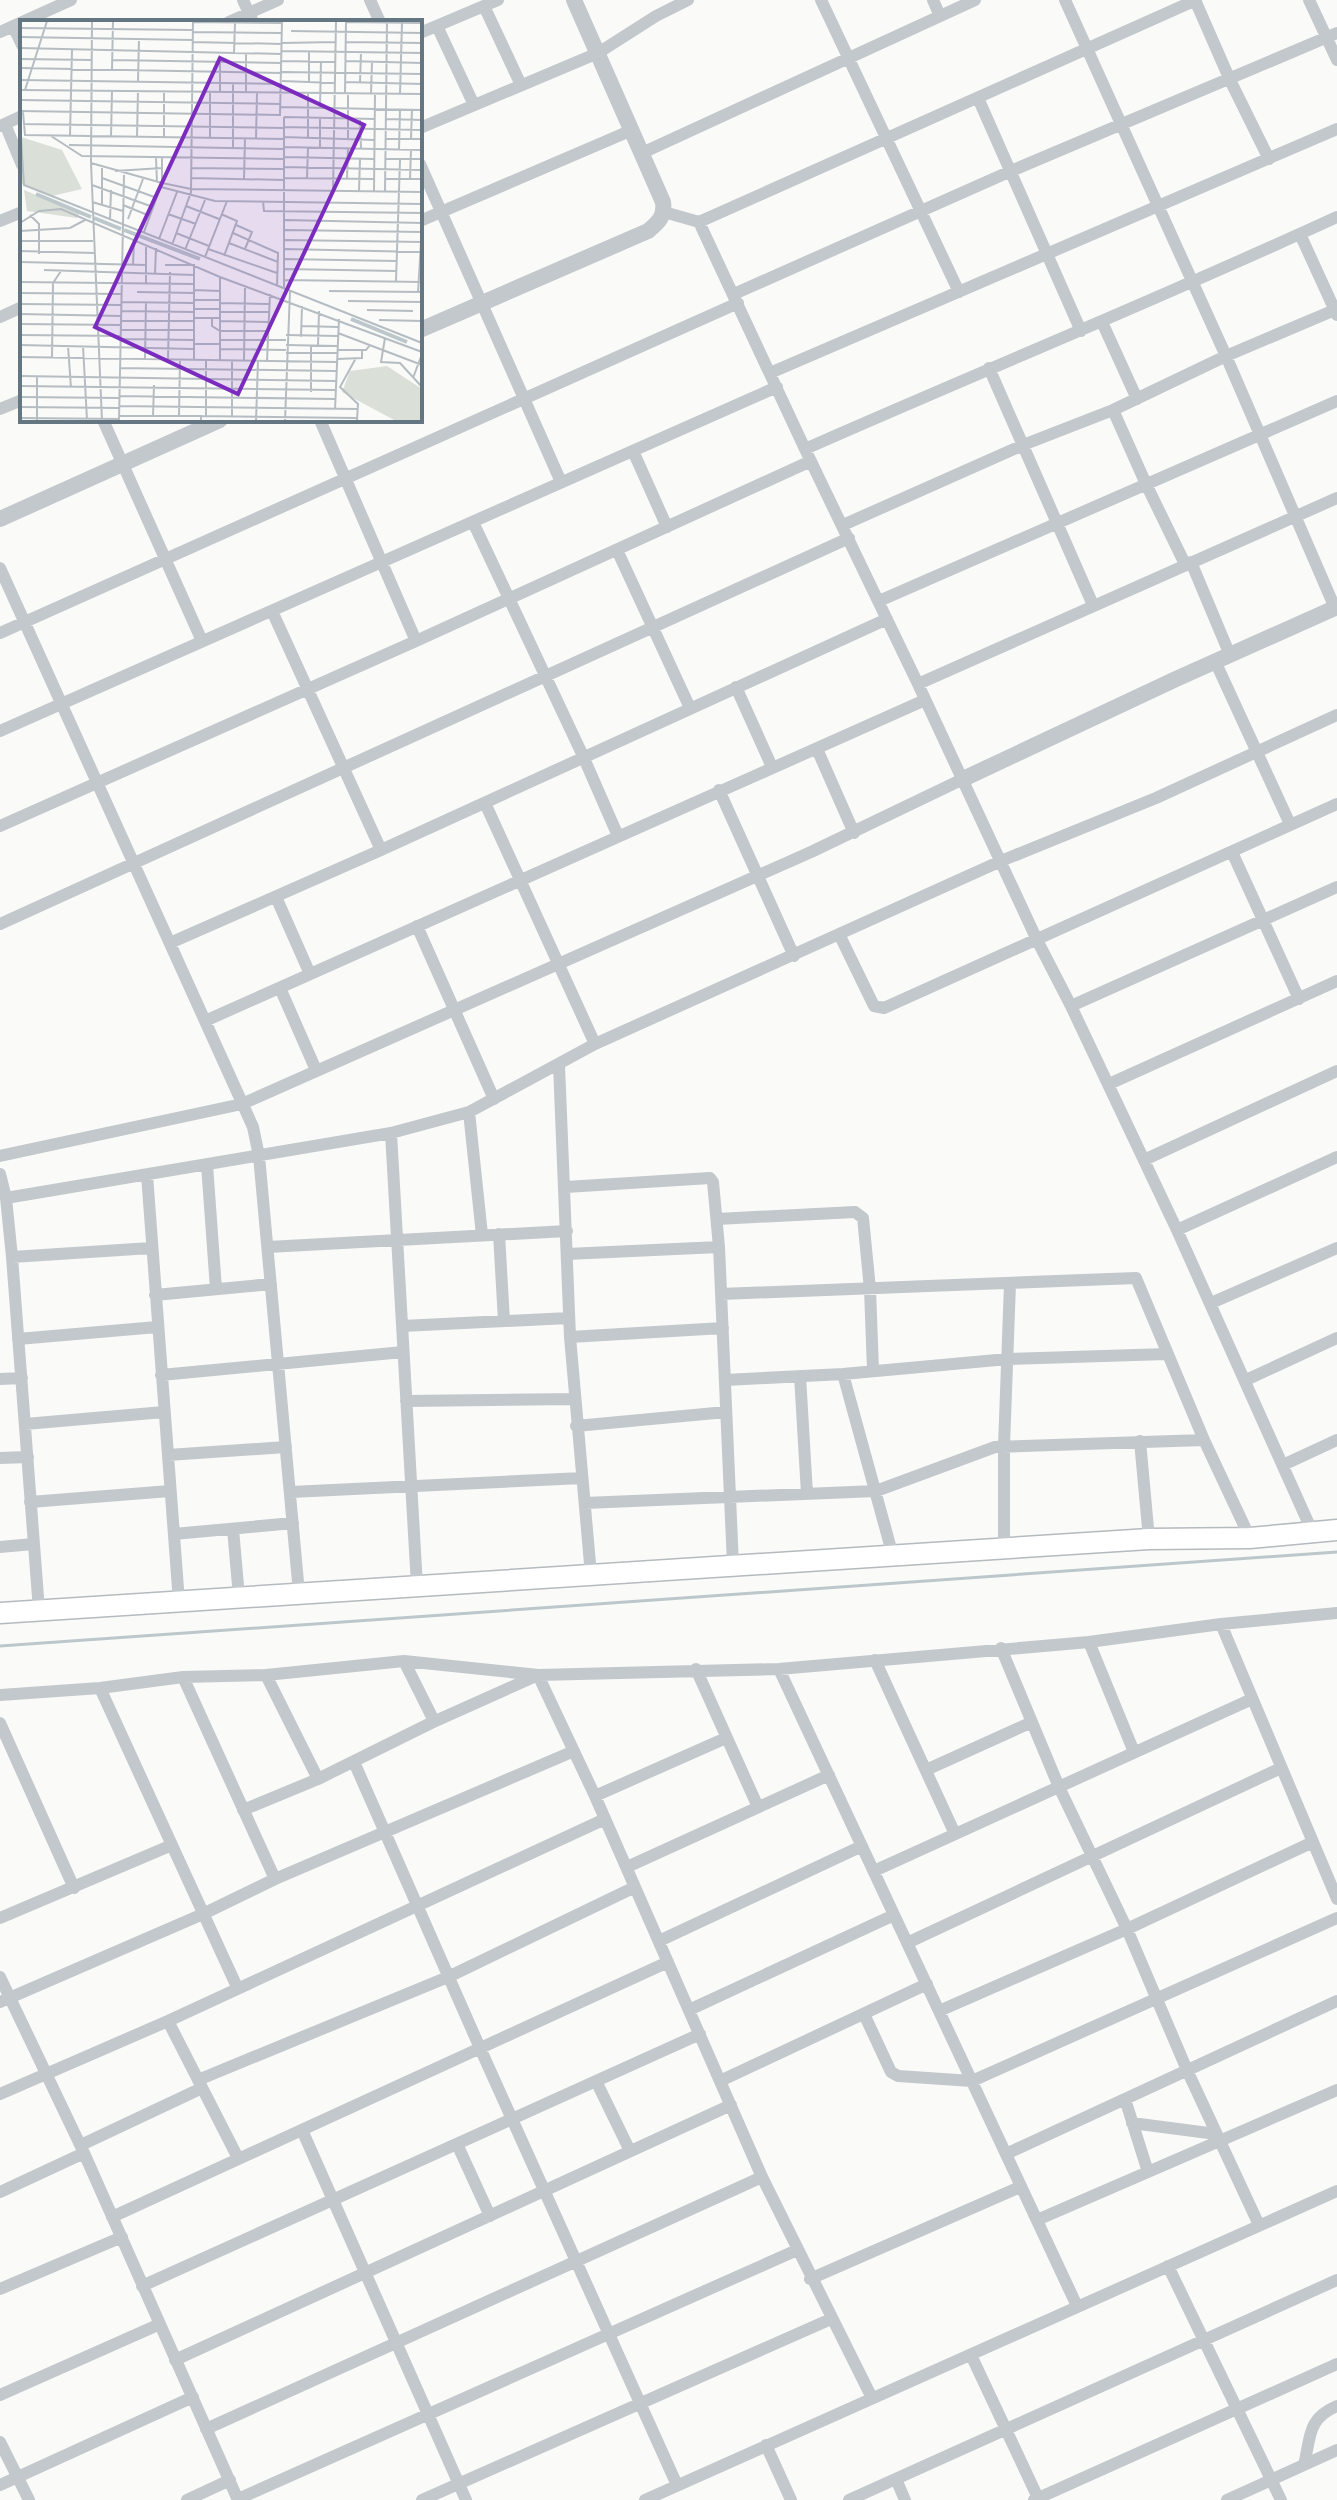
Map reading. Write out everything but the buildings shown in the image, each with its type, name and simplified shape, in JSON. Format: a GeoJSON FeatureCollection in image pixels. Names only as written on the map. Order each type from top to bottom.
{"type":"FeatureCollection","features":[{"type":"Feature","properties":{"kind":"main road"},"geometry":{"type":"LineString","coordinates":[[0,1613],[1004,1548],[1149,1539],[1250,1538],[1337,1530]]}},
{"type":"Feature","properties":{"kind":"street"},"geometry":{"type":"LineString","coordinates":[[26,20],[71,0]]}},
{"type":"Feature","properties":{"kind":"street"},"geometry":{"type":"LineString","coordinates":[[243,0],[251,17],[278,0]]}},
{"type":"Feature","properties":{"kind":"street"},"geometry":{"type":"LineString","coordinates":[[370,0],[379,20]]}},
{"type":"Feature","properties":{"kind":"street"},"geometry":{"type":"LineString","coordinates":[[422,32],[498,0]]}},
{"type":"Feature","properties":{"kind":"street"},"geometry":{"type":"LineString","coordinates":[[422,329],[648,231],[664,212],[663,202],[574,0]]}},
{"type":"Feature","properties":{"kind":"street"},"geometry":{"type":"LineString","coordinates":[[422,127],[598,53],[656,16],[688,0]]}},
{"type":"Feature","properties":{"kind":"street"},"geometry":{"type":"LineString","coordinates":[[821,0],[959,292]]}},
{"type":"Feature","properties":{"kind":"street"},"geometry":{"type":"LineString","coordinates":[[933,0],[940,16]]}},
{"type":"Feature","properties":{"kind":"street"},"geometry":{"type":"LineString","coordinates":[[642,153],[975,0]]}},
{"type":"Feature","properties":{"kind":"street"},"geometry":{"type":"LineString","coordinates":[[0,1156],[242,1104],[854,833],[1222,658],[1336,608],[1065,0]]}},
{"type":"Feature","properties":{"kind":"street"},"geometry":{"type":"LineString","coordinates":[[664,212],[699,222],[1196,0],[1230,80],[1269,159]]}},
{"type":"Feature","properties":{"kind":"street"},"geometry":{"type":"LineString","coordinates":[[1309,0],[1332,36],[1337,60]]}},
{"type":"Feature","properties":{"kind":"street"},"geometry":{"type":"LineString","coordinates":[[484,6],[521,85]]}},
{"type":"Feature","properties":{"kind":"street"},"geometry":{"type":"LineString","coordinates":[[0,32],[20,23]]}},
{"type":"Feature","properties":{"kind":"street"},"geometry":{"type":"LineString","coordinates":[[13,26],[20,41]]}},
{"type":"Feature","properties":{"kind":"street"},"geometry":{"type":"LineString","coordinates":[[437,26],[474,105]]}},
{"type":"Feature","properties":{"kind":"street"},"geometry":{"type":"LineString","coordinates":[[0,633],[523,398],[1011,171],[1332,36]]}},
{"type":"Feature","properties":{"kind":"street"},"geometry":{"type":"LineString","coordinates":[[978,98],[1081,331]]}},
{"type":"Feature","properties":{"kind":"street"},"geometry":{"type":"LineString","coordinates":[[2,125],[20,161]]}},
{"type":"Feature","properties":{"kind":"street"},"geometry":{"type":"LineString","coordinates":[[770,373],[1337,129]]}},
{"type":"Feature","properties":{"kind":"street"},"geometry":{"type":"LineString","coordinates":[[422,220],[632,130]]}},
{"type":"Feature","properties":{"kind":"street"},"geometry":{"type":"LineString","coordinates":[[422,169],[561,482]]}},
{"type":"Feature","properties":{"kind":"street"},"geometry":{"type":"LineString","coordinates":[[0,221],[20,213]]}},
{"type":"Feature","properties":{"kind":"street"},"geometry":{"type":"LineString","coordinates":[[0,826],[667,527],[989,368],[1102,322],[1337,217]]}},
{"type":"Feature","properties":{"kind":"street"},"geometry":{"type":"LineString","coordinates":[[699,222],[1037,940],[1109,1084],[1312,1531]]}},
{"type":"Feature","properties":{"kind":"street"},"geometry":{"type":"LineString","coordinates":[[843,525],[1023,445],[1113,410],[1226,356],[1336,312],[1300,234]]}},
{"type":"Feature","properties":{"kind":"street"},"geometry":{"type":"LineString","coordinates":[[0,317],[20,308]]}},
{"type":"Feature","properties":{"kind":"street"},"geometry":{"type":"LineString","coordinates":[[1102,322],[1137,399]]}},
{"type":"Feature","properties":{"kind":"street"},"geometry":{"type":"LineString","coordinates":[[989,368],[1093,605]]}},
{"type":"Feature","properties":{"kind":"street"},"geometry":{"type":"LineString","coordinates":[[0,731],[777,387]]}},
{"type":"Feature","properties":{"kind":"street"},"geometry":{"type":"LineString","coordinates":[[0,409],[20,401]]}},
{"type":"Feature","properties":{"kind":"street"},"geometry":{"type":"LineString","coordinates":[[879,601],[1337,401]]}},
{"type":"Feature","properties":{"kind":"street"},"geometry":{"type":"LineString","coordinates":[[1113,410],[1146,484],[1188,563],[1258,751],[1290,824]]}},
{"type":"Feature","properties":{"kind":"street"},"geometry":{"type":"LineString","coordinates":[[104,422],[202,641]]}},
{"type":"Feature","properties":{"kind":"street"},"geometry":{"type":"LineString","coordinates":[[0,519],[216,422]]}},
{"type":"Feature","properties":{"kind":"street"},"geometry":{"type":"LineString","coordinates":[[321,422],[416,641]]}},
{"type":"Feature","properties":{"kind":"street"},"geometry":{"type":"LineString","coordinates":[[633,451],[667,527]]}},
{"type":"Feature","properties":{"kind":"street"},"geometry":{"type":"LineString","coordinates":[[918,684],[1337,498]]}},
{"type":"Feature","properties":{"kind":"street"},"geometry":{"type":"LineString","coordinates":[[473,522],[618,836]]}},
{"type":"Feature","properties":{"kind":"street"},"geometry":{"type":"LineString","coordinates":[[0,924],[849,538]]}},
{"type":"Feature","properties":{"kind":"street"},"geometry":{"type":"LineString","coordinates":[[617,550],[690,708]]}},
{"type":"Feature","properties":{"kind":"street"},"geometry":{"type":"LineString","coordinates":[[0,568],[253,1127],[268,1247],[299,1593]]}},
{"type":"Feature","properties":{"kind":"street"},"geometry":{"type":"LineString","coordinates":[[272,611],[381,850]]}},
{"type":"Feature","properties":{"kind":"street"},"geometry":{"type":"LineString","coordinates":[[170,943],[887,619]]}},
{"type":"Feature","properties":{"kind":"street"},"geometry":{"type":"LineString","coordinates":[[736,687],[772,767]]}},
{"type":"Feature","properties":{"kind":"street"},"geometry":{"type":"LineString","coordinates":[[205,1021],[925,700]]}},
{"type":"Feature","properties":{"kind":"street"},"geometry":{"type":"LineString","coordinates":[[6,1198],[391,1133],[469,1112],[595,1044],[1001,861],[1156,798],[1337,715]]}},
{"type":"Feature","properties":{"kind":"street"},"geometry":{"type":"LineString","coordinates":[[817,749],[854,833]]}},
{"type":"Feature","properties":{"kind":"street"},"geometry":{"type":"LineString","coordinates":[[719,790],[794,956]]}},
{"type":"Feature","properties":{"kind":"street"},"geometry":{"type":"LineString","coordinates":[[485,803],[595,1044]]}},
{"type":"Feature","properties":{"kind":"street"},"geometry":{"type":"LineString","coordinates":[[840,936],[874,1006],[879,1009],[1337,804]]}},
{"type":"Feature","properties":{"kind":"street"},"geometry":{"type":"LineString","coordinates":[[1232,852],[1299,999]]}},
{"type":"Feature","properties":{"kind":"street"},"geometry":{"type":"LineString","coordinates":[[1071,1006],[1337,887]]}},
{"type":"Feature","properties":{"kind":"street"},"geometry":{"type":"LineString","coordinates":[[276,897],[310,974]]}},
{"type":"Feature","properties":{"kind":"street"},"geometry":{"type":"LineString","coordinates":[[417,926],[494,1099]]}},
{"type":"Feature","properties":{"kind":"street"},"geometry":{"type":"LineString","coordinates":[[1109,1084],[1337,981]]}},
{"type":"Feature","properties":{"kind":"street"},"geometry":{"type":"LineString","coordinates":[[280,988],[316,1070]]}},
{"type":"Feature","properties":{"kind":"street"},"geometry":{"type":"LineString","coordinates":[[559,1065],[570,1337],[591,1575]]}},
{"type":"Feature","properties":{"kind":"street"},"geometry":{"type":"LineString","coordinates":[[1144,1160],[1337,1071]]}},
{"type":"Feature","properties":{"kind":"street"},"geometry":{"type":"LineString","coordinates":[[469,1112],[482,1235]]}},
{"type":"Feature","properties":{"kind":"street"},"geometry":{"type":"LineString","coordinates":[[391,1133],[417,1586]]}},
{"type":"Feature","properties":{"kind":"street"},"geometry":{"type":"LineString","coordinates":[[1177,1230],[1337,1157]]}},
{"type":"Feature","properties":{"kind":"street"},"geometry":{"type":"LineString","coordinates":[[207,1165],[216,1289]]}},
{"type":"Feature","properties":{"kind":"street"},"geometry":{"type":"LineString","coordinates":[[0,1174],[6,1198],[12,1257],[39,1610]]}},
{"type":"Feature","properties":{"kind":"street"},"geometry":{"type":"LineString","coordinates":[[147,1175],[179,1602]]}},
{"type":"Feature","properties":{"kind":"street"},"geometry":{"type":"LineString","coordinates":[[566,1187],[710,1178],[713,1182],[719,1247],[733,1565]]}},
{"type":"Feature","properties":{"kind":"street"},"geometry":{"type":"LineString","coordinates":[[717,1219],[855,1212],[863,1218],[873,1370]]}},
{"type":"Feature","properties":{"kind":"street"},"geometry":{"type":"LineString","coordinates":[[268,1247],[567,1231]]}},
{"type":"Feature","properties":{"kind":"street"},"geometry":{"type":"LineString","coordinates":[[499,1234],[504,1321]]}},
{"type":"Feature","properties":{"kind":"street"},"geometry":{"type":"LineString","coordinates":[[567,1254],[719,1247]]}},
{"type":"Feature","properties":{"kind":"street"},"geometry":{"type":"LineString","coordinates":[[12,1257],[151,1248]]}},
{"type":"Feature","properties":{"kind":"street"},"geometry":{"type":"LineString","coordinates":[[1211,1303],[1337,1248]]}},
{"type":"Feature","properties":{"kind":"street"},"geometry":{"type":"LineString","coordinates":[[721,1294],[1136,1278],[1204,1440],[1250,1538]]}},
{"type":"Feature","properties":{"kind":"street"},"geometry":{"type":"LineString","coordinates":[[155,1295],[271,1284]]}},
{"type":"Feature","properties":{"kind":"street"},"geometry":{"type":"LineString","coordinates":[[1004,1548],[1010,1284]]}},
{"type":"Feature","properties":{"kind":"street"},"geometry":{"type":"LineString","coordinates":[[0,1298],[14,1298]]}},
{"type":"Feature","properties":{"kind":"street"},"geometry":{"type":"LineString","coordinates":[[402,1326],[569,1318]]}},
{"type":"Feature","properties":{"kind":"street"},"geometry":{"type":"LineString","coordinates":[[18,1339],[157,1327]]}},
{"type":"Feature","properties":{"kind":"street"},"geometry":{"type":"LineString","coordinates":[[570,1337],[723,1328]]}},
{"type":"Feature","properties":{"kind":"street"},"geometry":{"type":"LineString","coordinates":[[1246,1380],[1337,1338]]}},
{"type":"Feature","properties":{"kind":"street"},"geometry":{"type":"LineString","coordinates":[[161,1375],[403,1352]]}},
{"type":"Feature","properties":{"kind":"street"},"geometry":{"type":"LineString","coordinates":[[725,1380],[843,1374],[1008,1359],[1167,1354]]}},
{"type":"Feature","properties":{"kind":"street"},"geometry":{"type":"LineString","coordinates":[[843,1374],[893,1556]]}},
{"type":"Feature","properties":{"kind":"street"},"geometry":{"type":"LineString","coordinates":[[800,1376],[807,1494]]}},
{"type":"Feature","properties":{"kind":"street"},"geometry":{"type":"LineString","coordinates":[[0,1379],[22,1378]]}},
{"type":"Feature","properties":{"kind":"street"},"geometry":{"type":"LineString","coordinates":[[406,1401],[574,1399]]}},
{"type":"Feature","properties":{"kind":"street"},"geometry":{"type":"LineString","coordinates":[[25,1424],[164,1412]]}},
{"type":"Feature","properties":{"kind":"street"},"geometry":{"type":"LineString","coordinates":[[576,1426],[726,1412]]}},
{"type":"Feature","properties":{"kind":"street"},"geometry":{"type":"LineString","coordinates":[[585,1503],[876,1491],[987,1449],[1004,1446],[1204,1440]]}},
{"type":"Feature","properties":{"kind":"street"},"geometry":{"type":"LineString","coordinates":[[1283,1465],[1337,1440]]}},
{"type":"Feature","properties":{"kind":"street"},"geometry":{"type":"LineString","coordinates":[[1140,1441],[1149,1539]]}},
{"type":"Feature","properties":{"kind":"street"},"geometry":{"type":"LineString","coordinates":[[168,1455],[286,1447]]}},
{"type":"Feature","properties":{"kind":"street"},"geometry":{"type":"LineString","coordinates":[[0,1458],[28,1457]]}},
{"type":"Feature","properties":{"kind":"street"},"geometry":{"type":"LineString","coordinates":[[291,1492],[582,1478]]}},
{"type":"Feature","properties":{"kind":"street"},"geometry":{"type":"LineString","coordinates":[[30,1502],[170,1491]]}},
{"type":"Feature","properties":{"kind":"street"},"geometry":{"type":"LineString","coordinates":[[174,1534],[293,1523]]}},
{"type":"Feature","properties":{"kind":"street"},"geometry":{"type":"LineString","coordinates":[[233,1529],[239,1597]]}},
{"type":"Feature","properties":{"kind":"street"},"geometry":{"type":"LineString","coordinates":[[0,1547],[33,1544]]}},
{"type":"Feature","properties":{"kind":"street"},"geometry":{"type":"LineString","coordinates":[[0,1695],[100,1688],[183,1677],[266,1675],[404,1661],[538,1675],[779,1669],[1089,1642],[1221,1624],[1337,1613]]}},
{"type":"Feature","properties":{"kind":"street"},"geometry":{"type":"LineString","coordinates":[[1221,1624],[1337,1899]]}},
{"type":"Feature","properties":{"kind":"street"},"geometry":{"type":"LineString","coordinates":[[1089,1642],[1134,1752]]}},
{"type":"Feature","properties":{"kind":"street"},"geometry":{"type":"LineString","coordinates":[[1001,1648],[1059,1787],[1127,1929],[1187,2070],[1259,2225]]}},
{"type":"Feature","properties":{"kind":"street"},"geometry":{"type":"LineString","coordinates":[[875,1660],[955,1834]]}},
{"type":"Feature","properties":{"kind":"street"},"geometry":{"type":"LineString","coordinates":[[404,1661],[434,1721]]}},
{"type":"Feature","properties":{"kind":"street"},"geometry":{"type":"LineString","coordinates":[[696,1669],[758,1807]]}},
{"type":"Feature","properties":{"kind":"street"},"geometry":{"type":"LineString","coordinates":[[779,1669],[1077,2306]]}},
{"type":"Feature","properties":{"kind":"street"},"geometry":{"type":"LineString","coordinates":[[266,1675],[318,1779]]}},
{"type":"Feature","properties":{"kind":"street"},"geometry":{"type":"LineString","coordinates":[[243,1810],[318,1779],[434,1721],[538,1675]]}},
{"type":"Feature","properties":{"kind":"street"},"geometry":{"type":"LineString","coordinates":[[538,1675],[627,1867],[762,2177],[810,2279],[872,2398]]}},
{"type":"Feature","properties":{"kind":"street"},"geometry":{"type":"LineString","coordinates":[[183,1677],[275,1879]]}},
{"type":"Feature","properties":{"kind":"street"},"geometry":{"type":"LineString","coordinates":[[100,1688],[237,1987]]}},
{"type":"Feature","properties":{"kind":"street"},"geometry":{"type":"LineString","coordinates":[[874,1871],[1252,1699]]}},
{"type":"Feature","properties":{"kind":"street"},"geometry":{"type":"LineString","coordinates":[[926,1770],[1032,1722]]}},
{"type":"Feature","properties":{"kind":"street"},"geometry":{"type":"LineString","coordinates":[[0,1723],[74,1888]]}},
{"type":"Feature","properties":{"kind":"street"},"geometry":{"type":"LineString","coordinates":[[595,1796],[726,1738]]}},
{"type":"Feature","properties":{"kind":"street"},"geometry":{"type":"LineString","coordinates":[[5,2000],[203,1914],[275,1879],[574,1751]]}},
{"type":"Feature","properties":{"kind":"street"},"geometry":{"type":"LineString","coordinates":[[354,1762],[677,2485]]}},
{"type":"Feature","properties":{"kind":"street"},"geometry":{"type":"LineString","coordinates":[[907,1943],[1281,1768]]}},
{"type":"Feature","properties":{"kind":"street"},"geometry":{"type":"LineString","coordinates":[[627,1867],[829,1775]]}},
{"type":"Feature","properties":{"kind":"street"},"geometry":{"type":"LineString","coordinates":[[0,2094],[168,2021],[605,1819]]}},
{"type":"Feature","properties":{"kind":"street"},"geometry":{"type":"LineString","coordinates":[[939,2011],[1127,1929],[1313,1842]]}},
{"type":"Feature","properties":{"kind":"street"},"geometry":{"type":"LineString","coordinates":[[0,1918],[172,1845]]}},
{"type":"Feature","properties":{"kind":"street"},"geometry":{"type":"LineString","coordinates":[[659,1941],[862,1846]]}},
{"type":"Feature","properties":{"kind":"street"},"geometry":{"type":"LineString","coordinates":[[0,2192],[200,2084],[448,1977],[635,1887]]}},
{"type":"Feature","properties":{"kind":"street"},"geometry":{"type":"LineString","coordinates":[[689,2010],[894,1915]]}},
{"type":"Feature","properties":{"kind":"street"},"geometry":{"type":"LineString","coordinates":[[864,2014],[891,2072],[898,2076],[972,2081],[1337,1918]]}},
{"type":"Feature","properties":{"kind":"street"},"geometry":{"type":"LineString","coordinates":[[112,2217],[668,1962]]}},
{"type":"Feature","properties":{"kind":"street"},"geometry":{"type":"LineString","coordinates":[[0,1977],[5,2000],[82,2149],[238,2500],[797,2250]]}},
{"type":"Feature","properties":{"kind":"street"},"geometry":{"type":"LineString","coordinates":[[720,2081],[927,1984]]}},
{"type":"Feature","properties":{"kind":"street"},"geometry":{"type":"LineString","coordinates":[[1006,2154],[1337,2001]]}},
{"type":"Feature","properties":{"kind":"street"},"geometry":{"type":"LineString","coordinates":[[168,2021],[238,2158]]}},
{"type":"Feature","properties":{"kind":"street"},"geometry":{"type":"LineString","coordinates":[[142,2286],[700,2034]]}},
{"type":"Feature","properties":{"kind":"street"},"geometry":{"type":"LineString","coordinates":[[597,2083],[630,2151]]}},
{"type":"Feature","properties":{"kind":"street"},"geometry":{"type":"LineString","coordinates":[[1037,2220],[1218,2138],[1337,2090]]}},
{"type":"Feature","properties":{"kind":"street"},"geometry":{"type":"LineString","coordinates":[[1125,2099],[1148,2172]]}},
{"type":"Feature","properties":{"kind":"street"},"geometry":{"type":"LineString","coordinates":[[175,2360],[731,2105]]}},
{"type":"Feature","properties":{"kind":"street"},"geometry":{"type":"LineString","coordinates":[[1132,2123],[1218,2138]]}},
{"type":"Feature","properties":{"kind":"street"},"geometry":{"type":"LineString","coordinates":[[302,2130],[466,2500]]}},
{"type":"Feature","properties":{"kind":"street"},"geometry":{"type":"LineString","coordinates":[[457,2144],[490,2216]]}},
{"type":"Feature","properties":{"kind":"street"},"geometry":{"type":"LineString","coordinates":[[206,2429],[762,2177]]}},
{"type":"Feature","properties":{"kind":"street"},"geometry":{"type":"LineString","coordinates":[[810,2279],[1020,2187]]}},
{"type":"Feature","properties":{"kind":"street"},"geometry":{"type":"LineString","coordinates":[[645,2500],[1337,2191]]}},
{"type":"Feature","properties":{"kind":"street"},"geometry":{"type":"LineString","coordinates":[[0,2289],[122,2237]]}},
{"type":"Feature","properties":{"kind":"street"},"geometry":{"type":"LineString","coordinates":[[1168,2266],[1281,2500]]}},
{"type":"Feature","properties":{"kind":"street"},"geometry":{"type":"LineString","coordinates":[[849,2500],[1337,2280]]}},
{"type":"Feature","properties":{"kind":"street"},"geometry":{"type":"LineString","coordinates":[[422,2500],[831,2319]]}},
{"type":"Feature","properties":{"kind":"street"},"geometry":{"type":"LineString","coordinates":[[0,2395],[160,2324]]}},
{"type":"Feature","properties":{"kind":"street"},"geometry":{"type":"LineString","coordinates":[[971,2355],[1037,2499],[1337,2364]]}},
{"type":"Feature","properties":{"kind":"street"},"geometry":{"type":"LineString","coordinates":[[0,2485],[193,2397]]}},
{"type":"Feature","properties":{"kind":"street"},"geometry":{"type":"LineString","coordinates":[[1304,2465],[1315,2420],[1337,2406]]}},
{"type":"Feature","properties":{"kind":"street"},"geometry":{"type":"LineString","coordinates":[[0,2442],[29,2500]]}},
{"type":"Feature","properties":{"kind":"street"},"geometry":{"type":"LineString","coordinates":[[766,2445],[791,2500]]}},
{"type":"Feature","properties":{"kind":"street"},"geometry":{"type":"LineString","coordinates":[[1227,2500],[1337,2450]]}},
{"type":"Feature","properties":{"kind":"street"},"geometry":{"type":"LineString","coordinates":[[896,2479],[905,2500]]}},
{"type":"Feature","properties":{"kind":"street"},"geometry":{"type":"LineString","coordinates":[[187,2500],[230,2480]]}},
{"type":"Feature","properties":{"kind":"waterway"},"geometry":{"type":"LineString","coordinates":[[0,1646],[1337,1552]]}}]}
